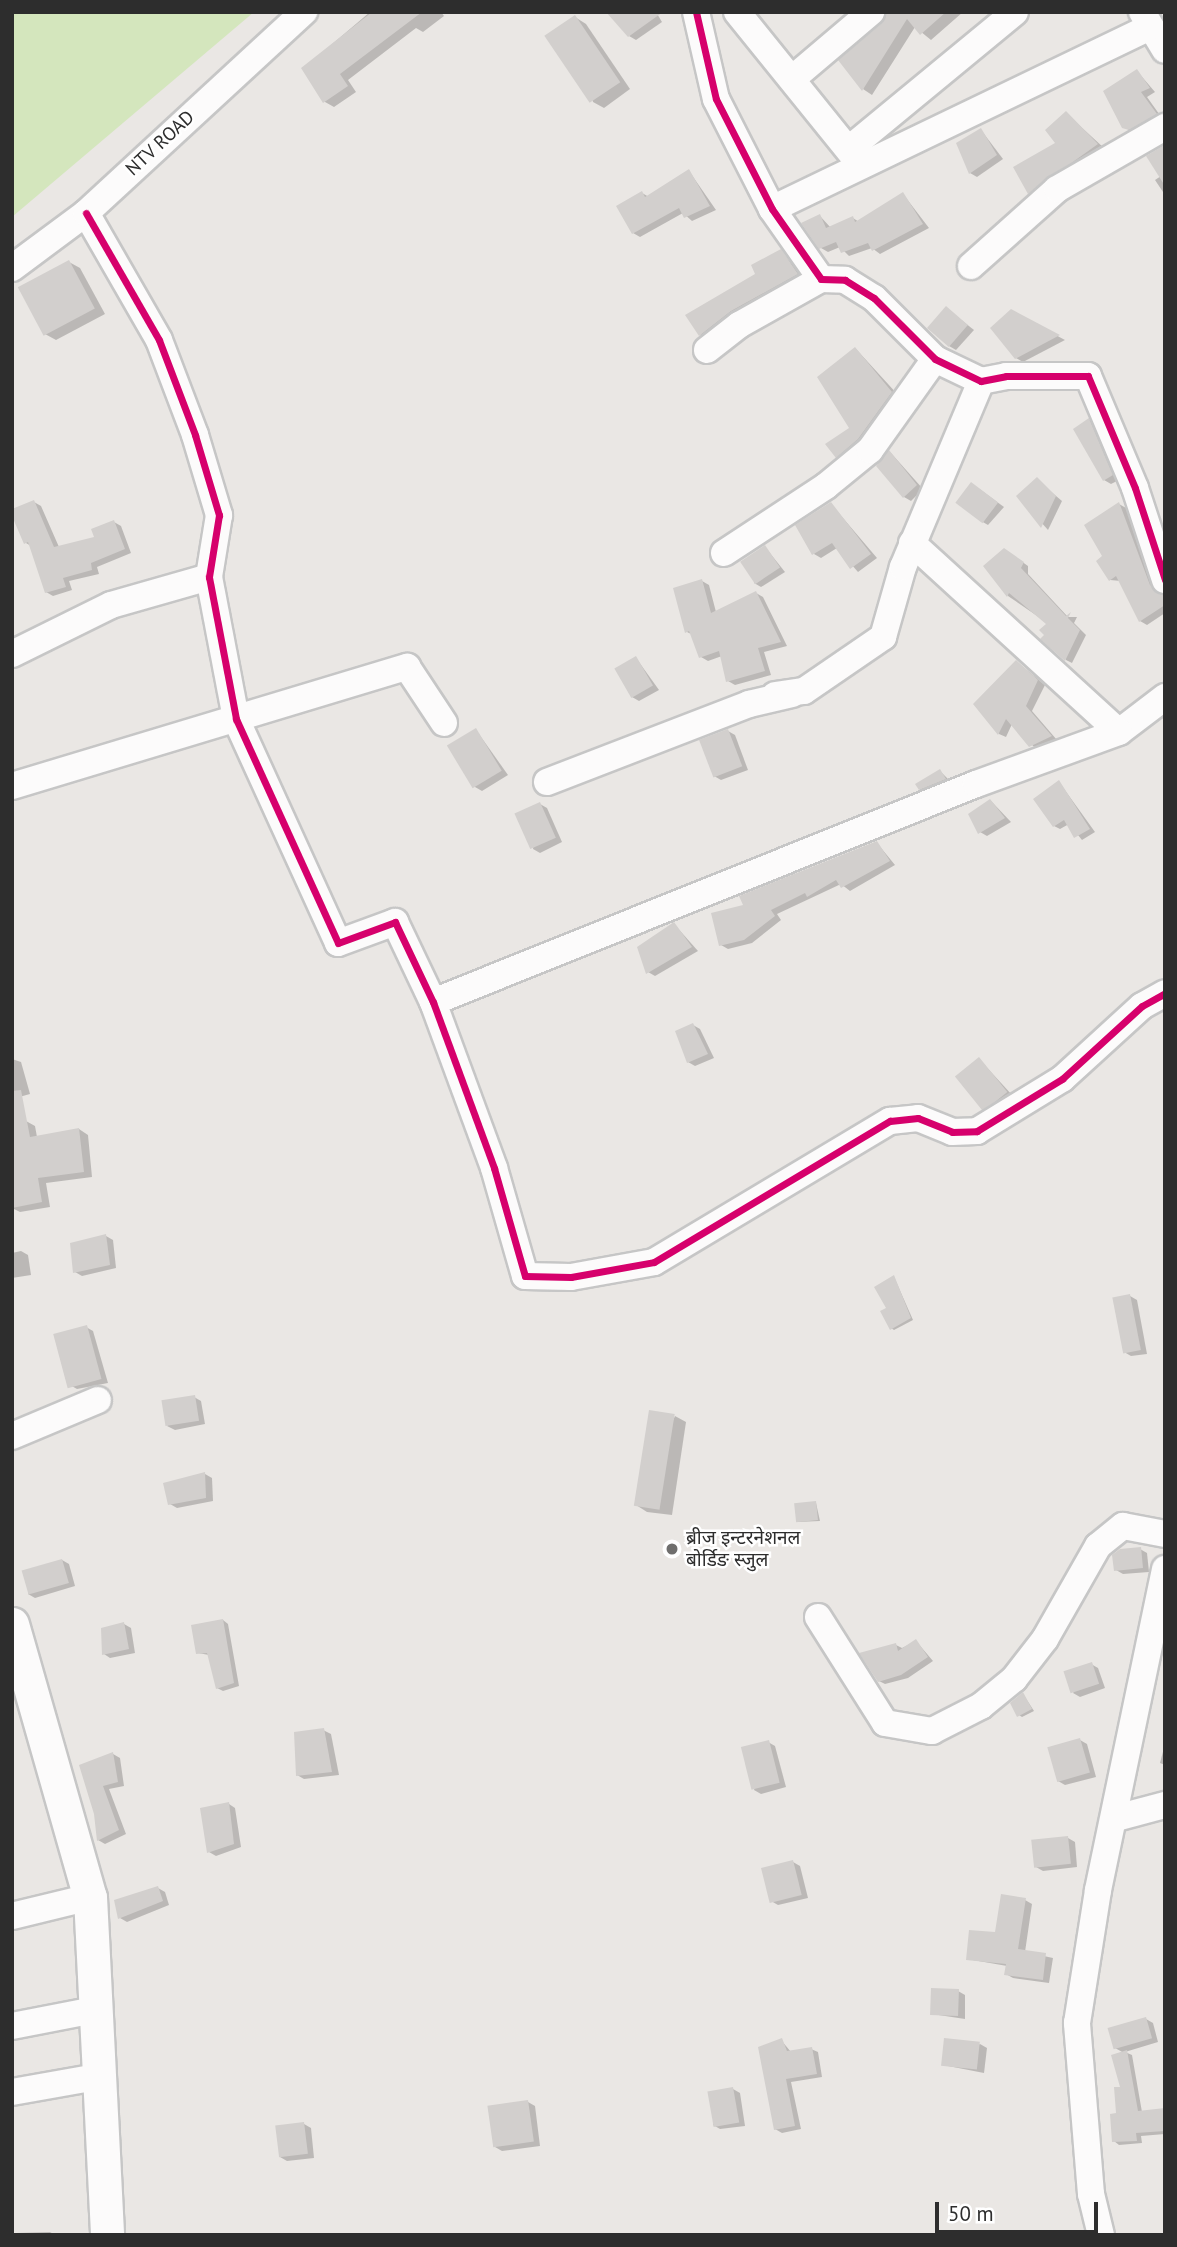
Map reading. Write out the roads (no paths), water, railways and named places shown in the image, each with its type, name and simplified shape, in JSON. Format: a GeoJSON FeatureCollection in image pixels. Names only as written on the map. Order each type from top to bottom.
{"type":"FeatureCollection","features":[{"type":"Feature","properties":{"kind":"street","name":"NTV ROAD"},"geometry":{"type":"LineString","coordinates":[[12,268],[86,213],[304,12]]}},
{"type":"Feature","properties":{"kind":"street"},"geometry":{"type":"LineString","coordinates":[[696,12],[716,99],[772,209],[821,279]]}},
{"type":"Feature","properties":{"kind":"street"},"geometry":{"type":"LineString","coordinates":[[737,12],[855,158]]}},
{"type":"Feature","properties":{"kind":"street"},"geometry":{"type":"LineString","coordinates":[[792,79],[871,12]]}},
{"type":"Feature","properties":{"kind":"street"},"geometry":{"type":"LineString","coordinates":[[855,158],[1015,12]]}},
{"type":"Feature","properties":{"kind":"street"},"geometry":{"type":"LineString","coordinates":[[772,209],[855,158],[1145,16],[1165,50]]}},
{"type":"Feature","properties":{"kind":"street"},"geometry":{"type":"LineString","coordinates":[[971,266],[1057,189],[1165,127]]}},
{"type":"Feature","properties":{"kind":"street"},"geometry":{"type":"LineString","coordinates":[[86,213],[159,340],[195,435],[219,515],[209,578],[236,719],[338,943],[395,922],[433,1002],[494,1168],[525,1276],[571,1277],[654,1262],[890,1121],[918,1118],[952,1132],[977,1131],[1062,1079],[1142,1006],[1165,993]]}},
{"type":"Feature","properties":{"kind":"street"},"geometry":{"type":"LineString","coordinates":[[707,350],[739,325],[821,279],[845,280],[874,298],[923,343],[934,359],[981,381],[1006,376],[1088,376],[1135,488],[1165,580]]}},
{"type":"Feature","properties":{"kind":"street"},"geometry":{"type":"LineString","coordinates":[[724,553],[826,486],[870,450],[934,359]]}},
{"type":"Feature","properties":{"kind":"street"},"geometry":{"type":"LineString","coordinates":[[547,782],[749,704],[804,691],[883,637],[912,543],[981,381]]}},
{"type":"Feature","properties":{"kind":"street"},"geometry":{"type":"LineString","coordinates":[[912,543],[1119,732]]}},
{"type":"Feature","properties":{"kind":"street"},"geometry":{"type":"LineString","coordinates":[[12,654],[111,605],[209,578]]}},
{"type":"Feature","properties":{"kind":"street"},"geometry":{"type":"LineString","coordinates":[[12,786],[407,667],[444,723]]}},
{"type":"Feature","properties":{"kind":"street"},"geometry":{"type":"LineString","coordinates":[[775,695],[804,691]]}},
{"type":"Feature","properties":{"kind":"street"},"geometry":{"type":"LineString","coordinates":[[433,1002],[976,784],[1119,732],[1165,697]]}},
{"type":"Feature","properties":{"kind":"street"},"geometry":{"type":"LineString","coordinates":[[12,1436],[98,1400]]}},
{"type":"Feature","properties":{"kind":"street"},"geometry":{"type":"LineString","coordinates":[[818,1617],[885,1723],[932,1731],[981,1706],[1014,1679],[1045,1639],[1098,1546],[1123,1526],[1165,1534]]}},
{"type":"Feature","properties":{"kind":"street"},"geometry":{"type":"LineString","coordinates":[[1101,2235],[1091,2193],[1077,2023],[1098,1890],[1116,1818],[1165,1569]]}},
{"type":"Feature","properties":{"kind":"street"},"geometry":{"type":"LineString","coordinates":[[12,1624],[89,1897],[107,2235]]}},
{"type":"Feature","properties":{"kind":"street"},"geometry":{"type":"LineString","coordinates":[[1116,1818],[1165,1805]]}},
{"type":"Feature","properties":{"kind":"street"},"geometry":{"type":"LineString","coordinates":[[12,1916],[89,1897]]}},
{"type":"Feature","properties":{"kind":"street"},"geometry":{"type":"LineString","coordinates":[[12,2026],[94,2010]]}},
{"type":"Feature","properties":{"kind":"street"},"geometry":{"type":"LineString","coordinates":[[12,2092],[97,2077]]}},
{"type":"Feature","properties":{"kind":"place","name":"ब्रीज इन्टरनेशनल बोर्डिङ स्जुल"},"geometry":{"type":"Point","coordinates":[672,1549]}}]}
